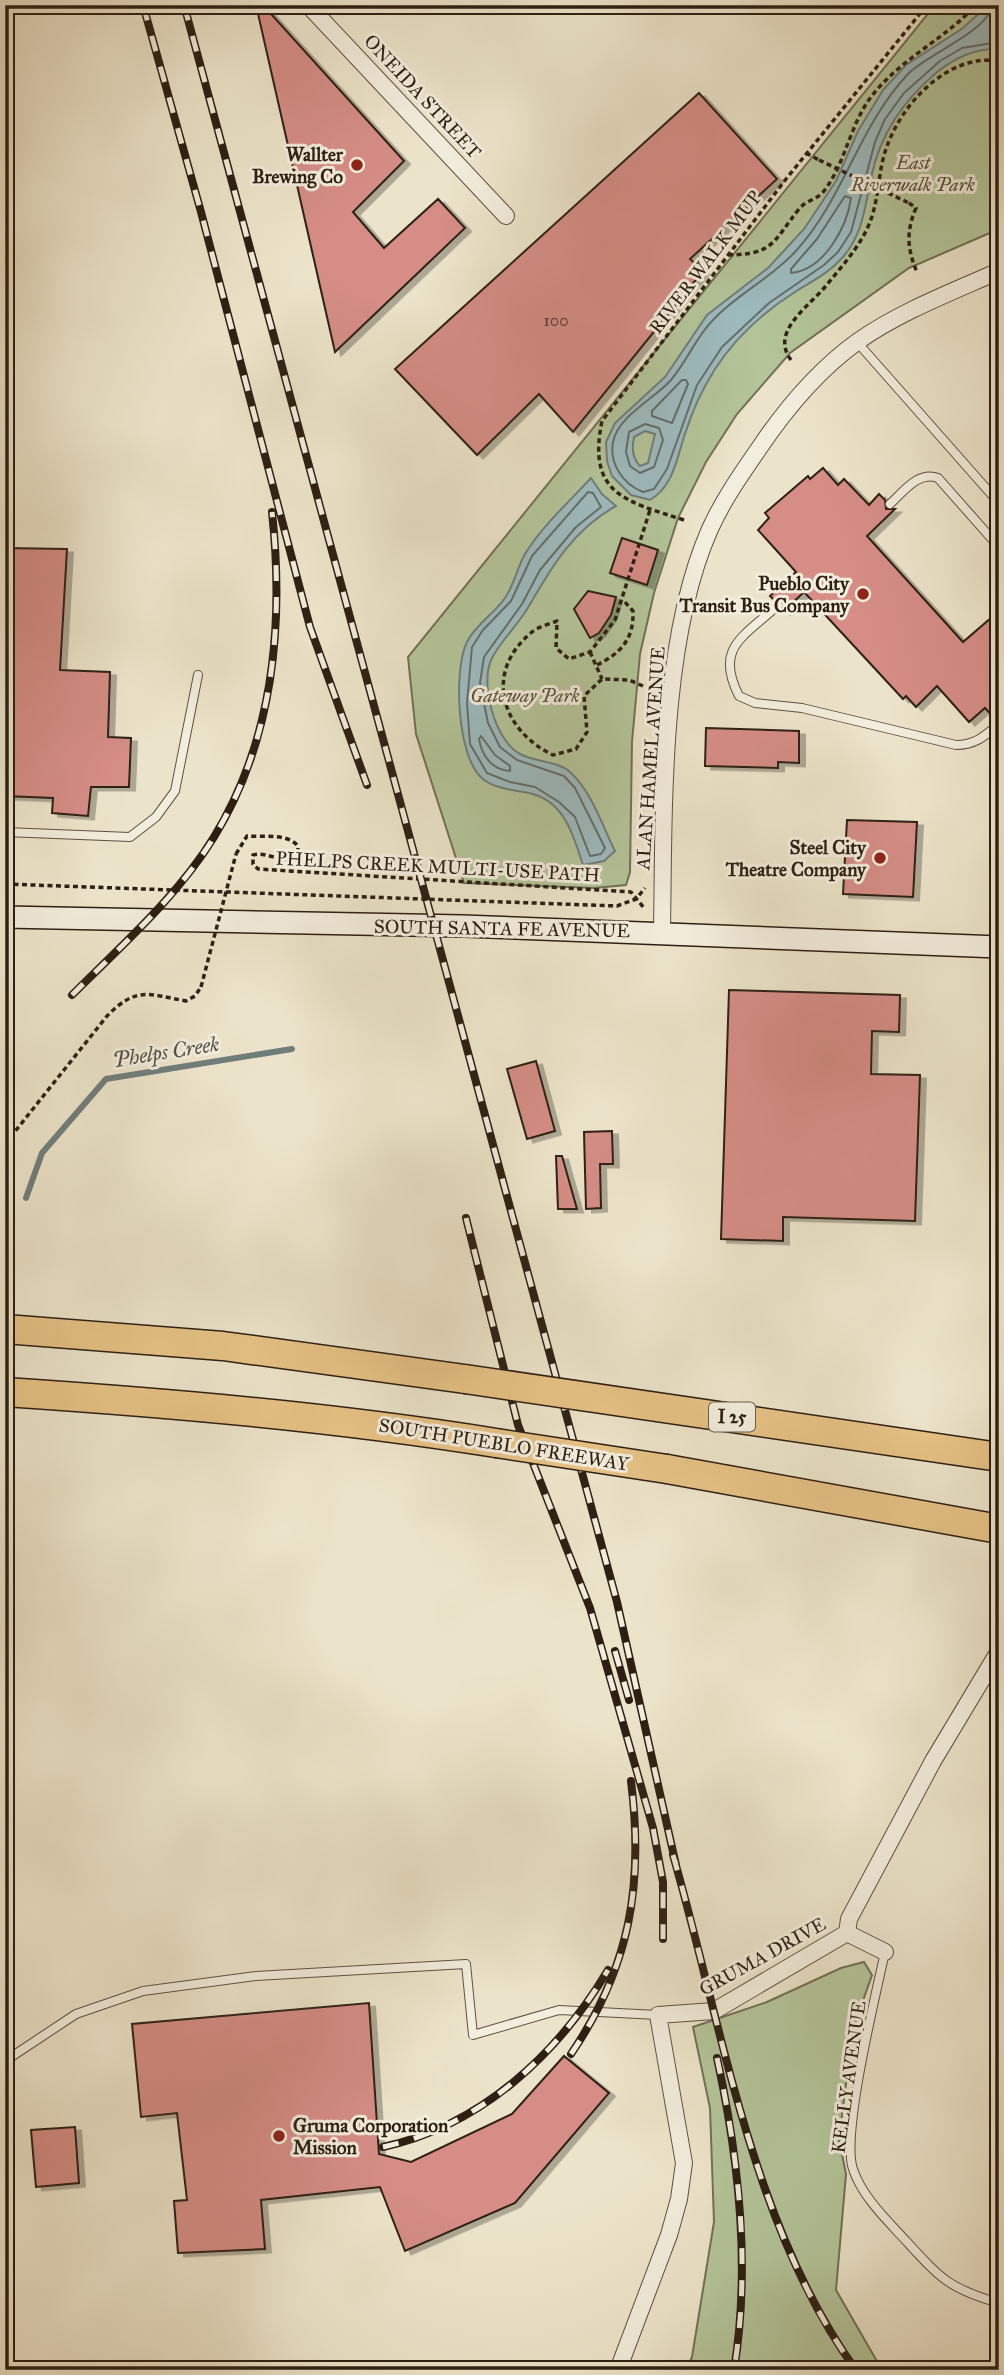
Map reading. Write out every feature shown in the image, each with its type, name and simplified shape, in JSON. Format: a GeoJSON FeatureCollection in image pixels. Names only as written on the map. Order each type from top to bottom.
{"type":"FeatureCollection","features":[{"type":"Feature","properties":{"kind":"highway","name":"I 25"},"geometry":{"type":"LineString","coordinates":[[5,1329],[223,1346],[999,1457]]}},
{"type":"Feature","properties":{"kind":"highway","name":"SOUTH PUEBLO FREEWAY"},"geometry":{"type":"LineString","coordinates":[[5,1392],[214,1406],[380,1425],[667,1469],[999,1529]]}},
{"type":"Feature","properties":{"kind":"main road","name":"SOUTH SANTA FE AVENUE"},"geometry":{"type":"LineString","coordinates":[[5,917],[662,932],[999,947]]}},
{"type":"Feature","properties":{"kind":"street","name":"ONEIDA STREET"},"geometry":{"type":"LineString","coordinates":[[308,5],[506,216]]}},
{"type":"Feature","properties":{"kind":"street","name":"ALAN HAMEL AVENUE"},"geometry":{"type":"LineString","coordinates":[[662,932],[672,698],[686,600],[710,529],[742,474],[791,401],[857,342],[929,302],[999,271]]}},
{"type":"Feature","properties":{"kind":"street","name":"GRUMA DRIVE"},"geometry":{"type":"LineString","coordinates":[[658,2015],[714,2011],[847,1933],[849,1919],[933,1761],[999,1651]]}},
{"type":"Feature","properties":{"kind":"street"},"geometry":{"type":"LineString","coordinates":[[847,1933],[885,1952]]}},
{"type":"Feature","properties":{"kind":"street"},"geometry":{"type":"LineString","coordinates":[[618,2370],[669,2235],[679,2199],[684,2163],[658,2015]]}},
{"type":"Feature","properties":{"kind":"lane"},"geometry":{"type":"LineString","coordinates":[[857,342],[999,503]]}},
{"type":"Feature","properties":{"kind":"lane"},"geometry":{"type":"LineString","coordinates":[[890,504],[918,478],[930,475],[938,478],[999,547]]}},
{"type":"Feature","properties":{"kind":"lane"},"geometry":{"type":"LineString","coordinates":[[778,605],[736,645],[729,658],[728,674],[739,696],[755,703],[802,708],[956,745],[968,745],[984,737],[999,724]]}},
{"type":"Feature","properties":{"kind":"lane"},"geometry":{"type":"LineString","coordinates":[[5,832],[130,837],[156,817],[175,791],[198,675]]}},
{"type":"Feature","properties":{"kind":"lane","name":"KELLY AVENUE"},"geometry":{"type":"LineString","coordinates":[[885,1952],[857,2098],[852,2165],[858,2182],[889,2222],[948,2285],[999,2303]]}},
{"type":"Feature","properties":{"kind":"lane"},"geometry":{"type":"LineString","coordinates":[[5,2061],[76,2014],[143,1991],[256,1976],[466,1964],[472,2035],[559,2010],[658,2015]]}},
{"type":"Feature","properties":{"kind":"path","name":"RIVER WALK MUP"},"geometry":{"type":"LineString","coordinates":[[684,520],[650,510],[616,492],[604,479],[596,449],[601,421],[806,153],[927,5]]}},
{"type":"Feature","properties":{"kind":"path"},"geometry":{"type":"LineString","coordinates":[[727,255],[763,252],[772,245],[803,204],[824,192],[855,120],[874,92],[904,62],[961,22],[976,5]]}},
{"type":"Feature","properties":{"kind":"path"},"geometry":{"type":"LineString","coordinates":[[791,360],[783,350],[782,341],[793,321],[856,251],[871,220],[887,147],[907,110],[926,87],[959,65],[983,58],[999,61]]}},
{"type":"Feature","properties":{"kind":"path"},"geometry":{"type":"LineString","coordinates":[[806,153],[916,208],[908,230],[909,253],[917,272]]}},
{"type":"Feature","properties":{"kind":"path"},"geometry":{"type":"LineString","coordinates":[[643,686],[629,680],[602,679],[584,696],[587,732],[576,748],[553,755],[534,746],[512,723],[503,697],[506,662],[533,631],[557,621],[556,648],[569,659],[590,652],[615,620],[650,510]]}},
{"type":"Feature","properties":{"kind":"path"},"geometry":{"type":"LineString","coordinates":[[597,664],[614,656],[630,636],[633,611],[622,599]]}},
{"type":"Feature","properties":{"kind":"path"},"geometry":{"type":"LineString","coordinates":[[590,652],[602,679]]}},
{"type":"Feature","properties":{"kind":"path","name":"PHELPS CREEK MULTI-USE PATH"},"geometry":{"type":"LineString","coordinates":[[5,1144],[107,1016],[125,998],[141,992],[186,1001],[195,996],[201,987],[236,854],[247,836],[284,838],[293,840],[298,846],[298,857],[291,861],[259,853],[253,855],[253,864],[258,869],[464,883],[594,888],[631,892],[636,899]]}},
{"type":"Feature","properties":{"kind":"path"},"geometry":{"type":"LineString","coordinates":[[5,884],[617,906],[636,899],[643,893],[647,881]]}},
{"type":"Feature","properties":{"kind":"path"},"geometry":{"type":"LineString","coordinates":[[636,899],[662,932]]}},
{"type":"Feature","properties":{"kind":"green space"},"geometry":{"type":"Polygon","coordinates":[[[935,5],[999,5],[999,229],[909,268],[790,353],[737,414],[706,462],[678,518],[654,593],[640,654],[632,742],[630,872],[626,885],[594,888],[464,883],[416,734],[408,657],[935,5]]]}},
{"type":"Feature","properties":{"kind":"green space"},"geometry":{"type":"Polygon","coordinates":[[[864,1962],[872,1975],[853,2029],[839,2139],[846,2174],[836,2290],[882,2370],[686,2370],[692,2357],[714,2222],[710,2108],[693,2027],[767,2002],[841,1968],[864,1962]]]}},
{"type":"Feature","properties":{"kind":"water"},"geometry":{"type":"Polygon","coordinates":[[[988,5],[999,5],[999,49],[973,52],[950,63],[924,83],[895,118],[876,159],[863,218],[849,249],[832,268],[784,299],[741,336],[706,384],[665,486],[650,500],[631,495],[612,476],[607,461],[606,442],[615,423],[665,377],[707,315],[768,268],[804,229],[836,181],[858,131],[883,90],[906,65],[963,28],[988,5]],[[645,431],[634,437],[633,453],[640,466],[648,463],[655,434],[645,431]]]}},
{"type":"Feature","properties":{"kind":"water"},"geometry":{"type":"Polygon","coordinates":[[[591,478],[602,494],[616,506],[588,526],[565,550],[525,613],[492,658],[487,682],[497,725],[511,747],[526,757],[565,768],[578,780],[596,809],[615,851],[604,861],[583,865],[566,821],[551,803],[529,793],[493,785],[474,769],[463,734],[459,692],[460,672],[467,642],[505,598],[525,554],[539,534],[591,478]]]}},
{"type":"Feature","properties":{"kind":"building"},"geometry":{"type":"Polygon","coordinates":[[[256,5],[263,5],[404,161],[353,212],[384,248],[438,199],[465,228],[335,352],[256,5]]]}},
{"type":"Feature","properties":{"kind":"building"},"geometry":{"type":"Polygon","coordinates":[[[699,93],[777,179],[690,259],[703,271],[573,432],[539,394],[477,455],[395,369],[699,93]]]}},
{"type":"Feature","properties":{"kind":"building","name":"Pueblo City Transit Bus Company"},"geometry":{"type":"Polygon","coordinates":[[[823,468],[838,485],[844,479],[869,505],[879,494],[885,500],[886,509],[895,509],[867,536],[963,642],[999,611],[999,718],[995,719],[985,708],[969,722],[937,686],[916,707],[906,696],[903,699],[804,592],[784,611],[782,600],[774,600],[770,596],[796,572],[758,530],[769,518],[765,513],[808,476],[810,479],[823,468]]]}},
{"type":"Feature","properties":{"kind":"building"},"geometry":{"type":"Polygon","coordinates":[[[622,538],[658,550],[647,585],[610,573],[622,538]]]}},
{"type":"Feature","properties":{"kind":"building"},"geometry":{"type":"Polygon","coordinates":[[[5,548],[67,549],[60,670],[110,672],[108,737],[131,738],[129,787],[91,787],[88,816],[52,813],[53,798],[5,796],[5,548]]]}},
{"type":"Feature","properties":{"kind":"building"},"geometry":{"type":"Polygon","coordinates":[[[588,591],[616,597],[611,615],[599,633],[590,638],[574,609],[588,591]]]}},
{"type":"Feature","properties":{"kind":"building"},"geometry":{"type":"Polygon","coordinates":[[[706,728],[799,731],[799,763],[778,762],[778,768],[705,766],[706,728]]]}},
{"type":"Feature","properties":{"kind":"building","name":"Steel City Theatre Company"},"geometry":{"type":"Polygon","coordinates":[[[847,820],[917,822],[913,897],[843,894],[847,820]]]}},
{"type":"Feature","properties":{"kind":"building"},"geometry":{"type":"Polygon","coordinates":[[[729,990],[900,995],[899,1032],[872,1031],[871,1074],[920,1075],[915,1221],[783,1217],[783,1241],[721,1239],[729,990]]]}},
{"type":"Feature","properties":{"kind":"building"},"geometry":{"type":"Polygon","coordinates":[[[536,1061],[555,1131],[527,1139],[507,1069],[536,1061]]]}},
{"type":"Feature","properties":{"kind":"building"},"geometry":{"type":"Polygon","coordinates":[[[612,1131],[613,1164],[600,1164],[601,1208],[586,1209],[584,1132],[612,1131]]]}},
{"type":"Feature","properties":{"kind":"building"},"geometry":{"type":"Polygon","coordinates":[[[556,1156],[562,1156],[577,1209],[558,1209],[556,1156]]]}},
{"type":"Feature","properties":{"kind":"building","name":"Gruma Corporation Mission"},"geometry":{"type":"Polygon","coordinates":[[[369,2003],[379,2154],[411,2162],[512,2114],[564,2056],[609,2093],[515,2203],[405,2251],[380,2187],[261,2200],[265,2249],[178,2253],[174,2201],[187,2200],[177,2113],[141,2117],[132,2024],[369,2003]]]}},
{"type":"Feature","properties":{"kind":"building"},"geometry":{"type":"Polygon","coordinates":[[[75,2127],[79,2183],[36,2187],[31,2130],[75,2127]]]}},
{"type":"Feature","properties":{"kind":"waterway","name":"Phelps Creek"},"geometry":{"type":"LineString","coordinates":[[26,1198],[42,1153],[106,1079],[292,1049]]}},
{"type":"Feature","properties":{"kind":"railway"},"geometry":{"type":"LineString","coordinates":[[143,5],[201,212],[310,627],[367,785]]}},
{"type":"Feature","properties":{"kind":"railway"},"geometry":{"type":"LineString","coordinates":[[184,5],[617,1602],[676,1865]]}},
{"type":"Feature","properties":{"kind":"railway"},"geometry":{"type":"LineString","coordinates":[[72,995],[148,920],[184,880],[214,837],[234,799],[250,760],[270,679],[276,596],[272,512]]}},
{"type":"Feature","properties":{"kind":"railway"},"geometry":{"type":"LineString","coordinates":[[466,1218],[518,1425],[590,1608],[653,1828],[663,1882],[663,1939]]}},
{"type":"Feature","properties":{"kind":"railway"},"geometry":{"type":"LineString","coordinates":[[615,1651],[629,1700]]}},
{"type":"Feature","properties":{"kind":"railway"},"geometry":{"type":"LineString","coordinates":[[571,2054],[607,1989],[628,1924],[635,1855],[631,1781]]}},
{"type":"Feature","properties":{"kind":"railway"},"geometry":{"type":"LineString","coordinates":[[673,1855],[725,2054],[765,2188],[790,2253],[820,2313],[856,2370]]}},
{"type":"Feature","properties":{"kind":"railway"},"geometry":{"type":"LineString","coordinates":[[383,2147],[419,2137],[452,2122],[484,2104],[513,2082],[566,2030],[608,1970]]}},
{"type":"Feature","properties":{"kind":"railway"},"geometry":{"type":"LineString","coordinates":[[717,2058],[737,2174],[740,2213],[742,2292],[734,2370]]}},
{"type":"Feature","properties":{"kind":"place","name":"Wallter Brewing Co"},"geometry":{"type":"Point","coordinates":[357,165]}},
{"type":"Feature","properties":{"kind":"place","name":"Pueblo City Transit Bus Company"},"geometry":{"type":"Point","coordinates":[863,594]}},
{"type":"Feature","properties":{"kind":"place","name":"Steel City Theatre Company"},"geometry":{"type":"Point","coordinates":[880,858]}},
{"type":"Feature","properties":{"kind":"place","name":"Gruma Corporation Mission"},"geometry":{"type":"Point","coordinates":[279,2136]}},
{"type":"Feature","properties":{"kind":"park label","name":"East Riverwalk Park"},"geometry":{"type":"Point","coordinates":[913,173]}},
{"type":"Feature","properties":{"kind":"park label","name":"Gateway Park"},"geometry":{"type":"Point","coordinates":[525,695]}}]}
